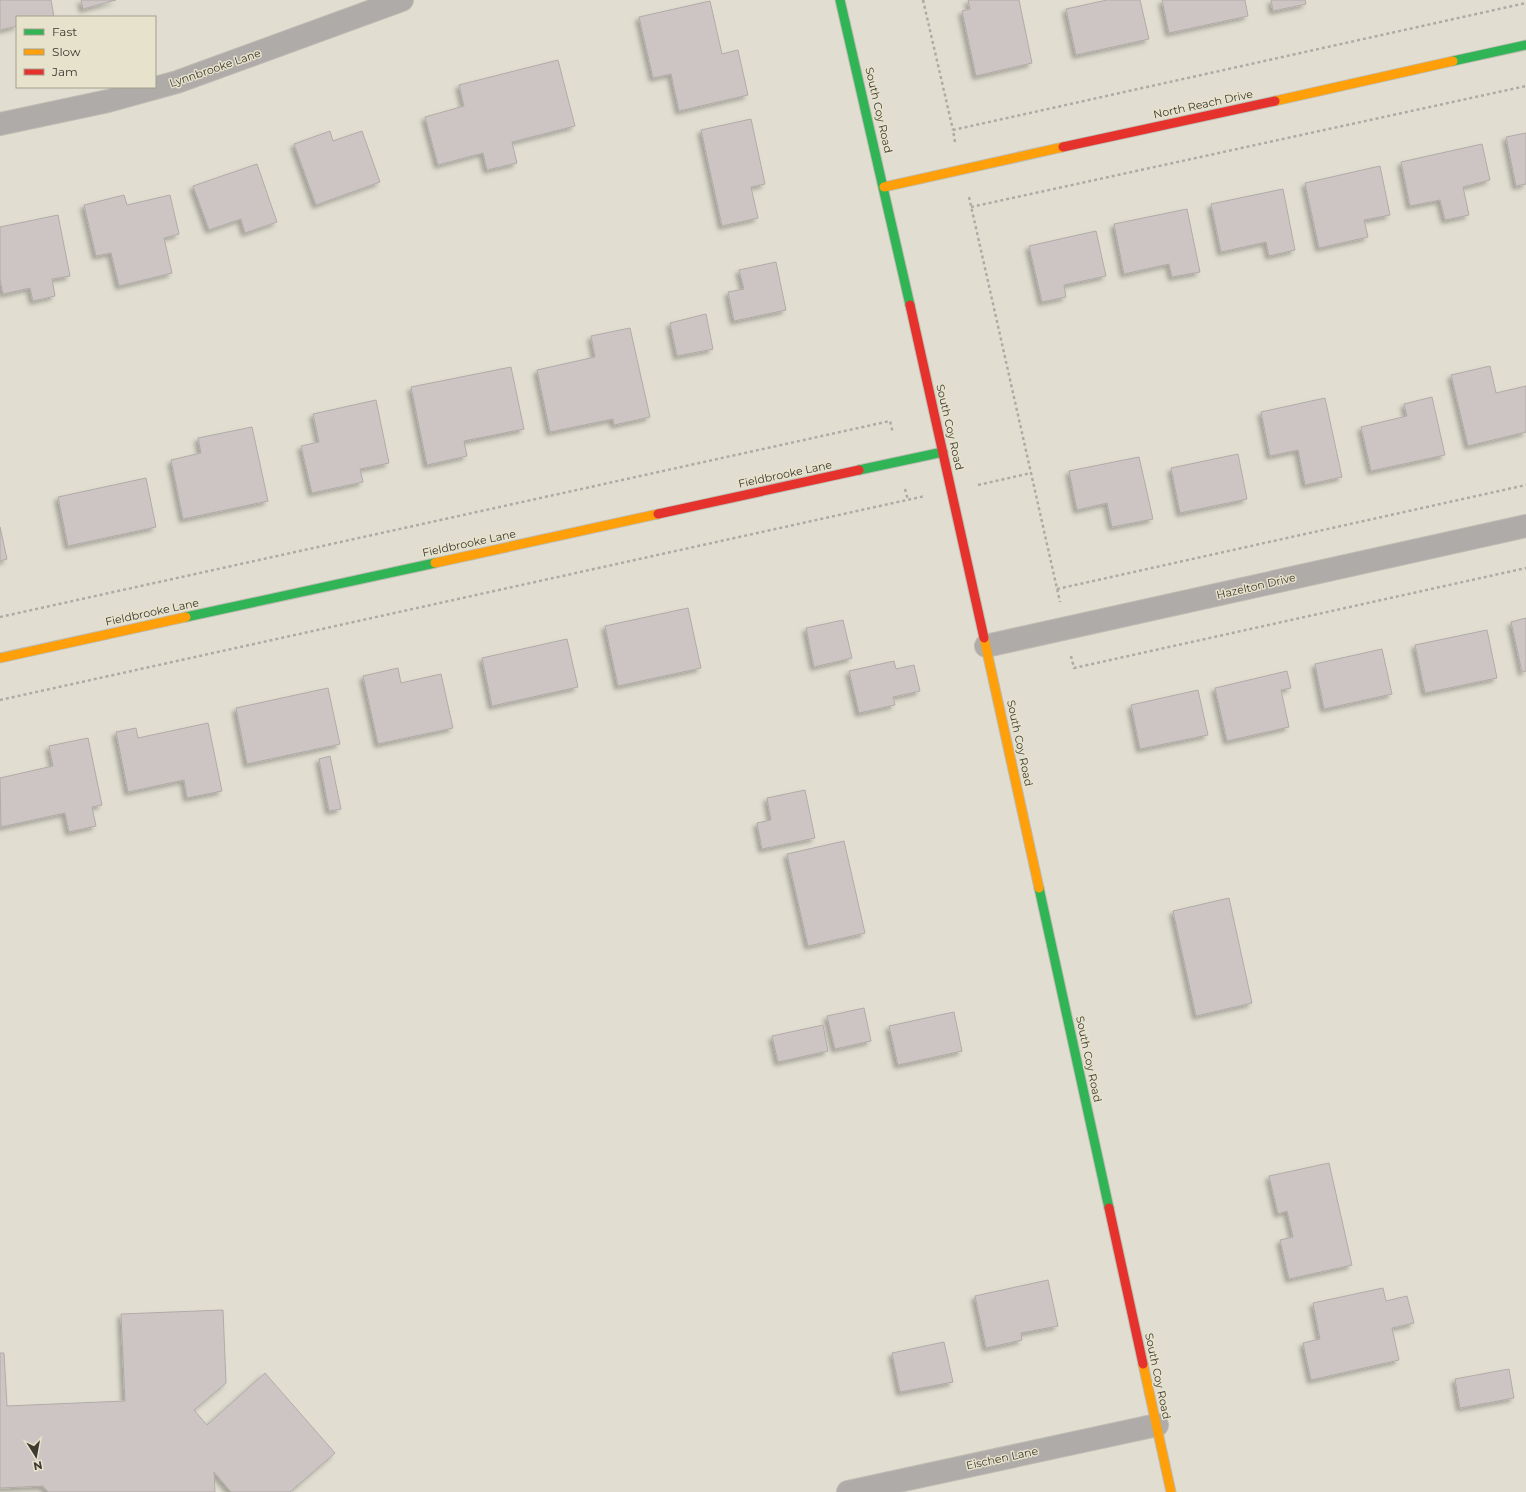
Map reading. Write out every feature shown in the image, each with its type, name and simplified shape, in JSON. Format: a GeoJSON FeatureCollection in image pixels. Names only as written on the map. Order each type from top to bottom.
{"type":"FeatureCollection","features":[{"type":"Feature","properties":{"kind":"street","name":"Lynnbrooke Lane"},"geometry":{"type":"LineString","coordinates":[[156,88],[177,82],[402,0]]}},
{"type":"Feature","properties":{"kind":"street","name":"South Coy Road"},"geometry":{"type":"LineString","coordinates":[[840,0],[884,187],[943,452],[1156,1425],[1172,1492]]}},
{"type":"Feature","properties":{"kind":"street","name":"North Reach Drive"},"geometry":{"type":"LineString","coordinates":[[884,187],[1526,45]]}},
{"type":"Feature","properties":{"kind":"street","name":"Lynnbrooke Lane"},"geometry":{"type":"LineString","coordinates":[[0,124],[108,101],[155,88]]}},
{"type":"Feature","properties":{"kind":"street","name":"Fieldbrooke Lane"},"geometry":{"type":"LineString","coordinates":[[0,658],[943,452]]}},
{"type":"Feature","properties":{"kind":"street","name":"Hazelton Drive"},"geometry":{"type":"LineString","coordinates":[[986,646],[1526,526]]}},
{"type":"Feature","properties":{"kind":"street","name":"Eischen Lane"},"geometry":{"type":"LineString","coordinates":[[848,1492],[1156,1425]]}},
{"type":"Feature","properties":{"kind":"path"},"geometry":{"type":"LineString","coordinates":[[923,0],[1031,473]]}},
{"type":"Feature","properties":{"kind":"path"},"geometry":{"type":"LineString","coordinates":[[953,130],[1526,3]]}},
{"type":"Feature","properties":{"kind":"path"},"geometry":{"type":"LineString","coordinates":[[971,208],[1526,86]]}},
{"type":"Feature","properties":{"kind":"path"},"geometry":{"type":"LineString","coordinates":[[0,617],[890,421],[908,500],[0,700]]}},
{"type":"Feature","properties":{"kind":"path"},"geometry":{"type":"LineString","coordinates":[[1057,588],[1526,485]]}},
{"type":"Feature","properties":{"kind":"building"},"geometry":{"type":"Polygon","coordinates":[[[0,0],[51,0],[54,16],[16,16],[16,26],[0,30],[0,0]]]}},
{"type":"Feature","properties":{"kind":"building"},"geometry":{"type":"Polygon","coordinates":[[[81,0],[116,0],[83,9],[81,0]]]}},
{"type":"Feature","properties":{"kind":"building"},"geometry":{"type":"Polygon","coordinates":[[[968,0],[1019,0],[1032,63],[976,76],[962,11],[970,9],[968,0]]]}},
{"type":"Feature","properties":{"kind":"building"},"geometry":{"type":"Polygon","coordinates":[[[1107,0],[1140,0],[1149,39],[1076,55],[1066,9],[1107,0]]]}},
{"type":"Feature","properties":{"kind":"building"},"geometry":{"type":"Polygon","coordinates":[[[1162,0],[1245,0],[1248,16],[1169,33],[1162,0]]]}},
{"type":"Feature","properties":{"kind":"building"},"geometry":{"type":"Polygon","coordinates":[[[1271,0],[1305,0],[1306,4],[1273,11],[1271,0]]]}},
{"type":"Feature","properties":{"kind":"building"},"geometry":{"type":"Polygon","coordinates":[[[710,1],[722,54],[738,50],[748,95],[679,111],[671,74],[653,78],[639,17],[710,1]]]}},
{"type":"Feature","properties":{"kind":"building"},"geometry":{"type":"Polygon","coordinates":[[[558,60],[575,126],[512,142],[517,163],[487,170],[483,153],[438,165],[425,117],[464,106],[459,85],[558,60]]]}},
{"type":"Feature","properties":{"kind":"building"},"geometry":{"type":"Polygon","coordinates":[[[751,119],[765,184],[751,187],[758,218],[722,226],[701,130],[751,119]]]}},
{"type":"Feature","properties":{"kind":"building"},"geometry":{"type":"Polygon","coordinates":[[[330,131],[333,141],[362,131],[380,182],[316,205],[294,144],[330,131]]]}},
{"type":"Feature","properties":{"kind":"building"},"geometry":{"type":"Polygon","coordinates":[[[1526,133],[1526,184],[1516,186],[1506,137],[1526,133]]]}},
{"type":"Feature","properties":{"kind":"building"},"geometry":{"type":"Polygon","coordinates":[[[1482,144],[1490,180],[1463,187],[1469,215],[1445,220],[1440,200],[1410,206],[1401,162],[1482,144]]]}},
{"type":"Feature","properties":{"kind":"building"},"geometry":{"type":"Polygon","coordinates":[[[257,164],[277,222],[245,233],[241,219],[209,230],[193,186],[257,164]]]}},
{"type":"Feature","properties":{"kind":"building"},"geometry":{"type":"Polygon","coordinates":[[[1380,166],[1390,215],[1364,220],[1368,237],[1319,248],[1305,183],[1380,166]]]}},
{"type":"Feature","properties":{"kind":"building"},"geometry":{"type":"Polygon","coordinates":[[[1283,189],[1295,250],[1269,256],[1266,242],[1221,252],[1211,204],[1283,189]]]}},
{"type":"Feature","properties":{"kind":"building"},"geometry":{"type":"Polygon","coordinates":[[[124,195],[127,205],[170,195],[179,234],[164,238],[172,273],[119,286],[111,253],[96,256],[84,205],[124,195]]]}},
{"type":"Feature","properties":{"kind":"building"},"geometry":{"type":"Polygon","coordinates":[[[1187,209],[1200,272],[1172,277],[1169,264],[1124,274],[1114,224],[1187,209]]]}},
{"type":"Feature","properties":{"kind":"building"},"geometry":{"type":"Polygon","coordinates":[[[58,215],[70,276],[52,279],[55,296],[33,301],[30,288],[3,294],[0,279],[0,227],[58,215]]]}},
{"type":"Feature","properties":{"kind":"building"},"geometry":{"type":"Polygon","coordinates":[[[1096,231],[1106,276],[1064,285],[1066,297],[1042,302],[1029,246],[1096,231]]]}},
{"type":"Feature","properties":{"kind":"building"},"geometry":{"type":"Polygon","coordinates":[[[776,262],[786,310],[734,321],[728,292],[744,289],[739,270],[776,262]]]}},
{"type":"Feature","properties":{"kind":"building"},"geometry":{"type":"Polygon","coordinates":[[[706,314],[713,349],[677,356],[670,323],[706,314]]]}},
{"type":"Feature","properties":{"kind":"building"},"geometry":{"type":"Polygon","coordinates":[[[630,328],[650,417],[614,425],[613,419],[550,432],[537,370],[595,357],[591,336],[630,328]]]}},
{"type":"Feature","properties":{"kind":"building"},"geometry":{"type":"Polygon","coordinates":[[[1490,366],[1496,393],[1526,386],[1526,432],[1468,446],[1451,375],[1490,366]]]}},
{"type":"Feature","properties":{"kind":"building"},"geometry":{"type":"Polygon","coordinates":[[[511,367],[524,429],[464,441],[467,456],[427,465],[411,387],[511,367]]]}},
{"type":"Feature","properties":{"kind":"building"},"geometry":{"type":"Polygon","coordinates":[[[1432,397],[1445,455],[1371,471],[1361,427],[1407,416],[1404,404],[1432,397]]]}},
{"type":"Feature","properties":{"kind":"building"},"geometry":{"type":"Polygon","coordinates":[[[1325,398],[1342,477],[1305,485],[1298,450],[1270,456],[1261,412],[1325,398]]]}},
{"type":"Feature","properties":{"kind":"building"},"geometry":{"type":"Polygon","coordinates":[[[376,400],[389,463],[360,469],[363,482],[312,493],[301,446],[319,442],[313,414],[376,400]]]}},
{"type":"Feature","properties":{"kind":"building"},"geometry":{"type":"Polygon","coordinates":[[[252,427],[268,501],[183,519],[171,460],[201,453],[198,438],[252,427]]]}},
{"type":"Feature","properties":{"kind":"building"},"geometry":{"type":"Polygon","coordinates":[[[1238,454],[1247,499],[1180,513],[1171,468],[1238,454]]]}},
{"type":"Feature","properties":{"kind":"building"},"geometry":{"type":"Polygon","coordinates":[[[1139,457],[1153,519],[1112,527],[1107,503],[1077,510],[1069,471],[1139,457]]]}},
{"type":"Feature","properties":{"kind":"building"},"geometry":{"type":"Polygon","coordinates":[[[146,478],[156,527],[68,546],[58,497],[146,478]]]}},
{"type":"Feature","properties":{"kind":"building"},"geometry":{"type":"Polygon","coordinates":[[[0,527],[7,559],[0,561],[0,527]]]}},
{"type":"Feature","properties":{"kind":"building"},"geometry":{"type":"Polygon","coordinates":[[[688,608],[701,668],[618,686],[605,626],[688,608]]]}},
{"type":"Feature","properties":{"kind":"building"},"geometry":{"type":"Polygon","coordinates":[[[1526,618],[1526,671],[1522,672],[1511,622],[1526,618]]]}},
{"type":"Feature","properties":{"kind":"building"},"geometry":{"type":"Polygon","coordinates":[[[843,620],[852,658],[814,667],[806,628],[843,620]]]}},
{"type":"Feature","properties":{"kind":"building"},"geometry":{"type":"Polygon","coordinates":[[[1487,630],[1497,678],[1425,693],[1415,645],[1487,630]]]}},
{"type":"Feature","properties":{"kind":"building"},"geometry":{"type":"Polygon","coordinates":[[[567,639],[578,687],[492,706],[482,658],[567,639]]]}},
{"type":"Feature","properties":{"kind":"building"},"geometry":{"type":"Polygon","coordinates":[[[1382,649],[1392,694],[1324,709],[1315,664],[1382,649]]]}},
{"type":"Feature","properties":{"kind":"building"},"geometry":{"type":"Polygon","coordinates":[[[894,661],[896,669],[914,665],[920,691],[893,697],[895,705],[859,713],[849,671],[894,661]]]}},
{"type":"Feature","properties":{"kind":"building"},"geometry":{"type":"Polygon","coordinates":[[[398,668],[401,683],[441,674],[453,728],[378,744],[363,676],[398,668]]]}},
{"type":"Feature","properties":{"kind":"building"},"geometry":{"type":"Polygon","coordinates":[[[1287,671],[1291,688],[1281,690],[1289,727],[1227,741],[1215,688],[1287,671]]]}},
{"type":"Feature","properties":{"kind":"building"},"geometry":{"type":"Polygon","coordinates":[[[328,688],[340,744],[247,764],[236,708],[328,688]]]}},
{"type":"Feature","properties":{"kind":"building"},"geometry":{"type":"Polygon","coordinates":[[[1198,690],[1208,735],[1140,749],[1131,705],[1198,690]]]}},
{"type":"Feature","properties":{"kind":"building"},"geometry":{"type":"Polygon","coordinates":[[[208,723],[222,791],[187,798],[184,780],[128,792],[116,732],[136,728],[138,738],[208,723]]]}},
{"type":"Feature","properties":{"kind":"building"},"geometry":{"type":"Polygon","coordinates":[[[88,738],[102,805],[92,807],[96,826],[69,832],[65,813],[1,827],[0,778],[53,766],[49,746],[88,738]]]}},
{"type":"Feature","properties":{"kind":"building"},"geometry":{"type":"Polygon","coordinates":[[[330,756],[341,809],[329,811],[319,759],[330,756]]]}},
{"type":"Feature","properties":{"kind":"building"},"geometry":{"type":"Polygon","coordinates":[[[805,790],[815,838],[762,849],[757,823],[771,820],[767,798],[805,790]]]}},
{"type":"Feature","properties":{"kind":"building"},"geometry":{"type":"Polygon","coordinates":[[[844,841],[865,933],[808,946],[787,854],[844,841]]]}},
{"type":"Feature","properties":{"kind":"building"},"geometry":{"type":"Polygon","coordinates":[[[1229,898],[1252,1003],[1196,1016],[1173,911],[1229,898]]]}},
{"type":"Feature","properties":{"kind":"building"},"geometry":{"type":"Polygon","coordinates":[[[864,1008],[871,1041],[835,1049],[827,1016],[864,1008]]]}},
{"type":"Feature","properties":{"kind":"building"},"geometry":{"type":"Polygon","coordinates":[[[954,1012],[962,1051],[898,1065],[889,1026],[954,1012]]]}},
{"type":"Feature","properties":{"kind":"building"},"geometry":{"type":"Polygon","coordinates":[[[823,1025],[828,1051],[778,1062],[772,1036],[823,1025]]]}},
{"type":"Feature","properties":{"kind":"building"},"geometry":{"type":"Polygon","coordinates":[[[1329,1163],[1352,1265],[1289,1279],[1280,1240],[1293,1237],[1287,1211],[1278,1214],[1269,1176],[1329,1163]]]}},
{"type":"Feature","properties":{"kind":"building"},"geometry":{"type":"Polygon","coordinates":[[[1048,1280],[1058,1326],[1021,1333],[1022,1340],[986,1348],[975,1296],[1048,1280]]]}},
{"type":"Feature","properties":{"kind":"building"},"geometry":{"type":"Polygon","coordinates":[[[1383,1288],[1386,1301],[1407,1296],[1414,1323],[1392,1328],[1399,1360],[1311,1380],[1303,1343],[1320,1339],[1313,1303],[1383,1288]]]}},
{"type":"Feature","properties":{"kind":"building"},"geometry":{"type":"Polygon","coordinates":[[[223,1310],[226,1383],[194,1410],[207,1425],[265,1373],[335,1453],[290,1492],[231,1492],[214,1472],[215,1492],[48,1492],[43,1486],[0,1488],[0,1353],[4,1353],[7,1406],[125,1401],[121,1314],[223,1310]]]}},
{"type":"Feature","properties":{"kind":"building"},"geometry":{"type":"Polygon","coordinates":[[[944,1342],[953,1382],[900,1392],[892,1353],[944,1342]]]}},
{"type":"Feature","properties":{"kind":"building"},"geometry":{"type":"Polygon","coordinates":[[[1509,1369],[1514,1398],[1460,1408],[1455,1379],[1509,1369]]]}},
{"type":"Feature","properties":{"kind":"traffic: fast"},"geometry":{"type":"LineString","coordinates":[[840,0],[910,305]]}},
{"type":"Feature","properties":{"kind":"traffic: fast"},"geometry":{"type":"LineString","coordinates":[[1453,61],[1526,45]]}},
{"type":"Feature","properties":{"kind":"traffic: fast"},"geometry":{"type":"LineString","coordinates":[[859,470],[943,452]]}},
{"type":"Feature","properties":{"kind":"traffic: fast"},"geometry":{"type":"LineString","coordinates":[[186,617],[435,563]]}},
{"type":"Feature","properties":{"kind":"traffic: fast"},"geometry":{"type":"LineString","coordinates":[[1039,888],[1109,1208]]}},
{"type":"Feature","properties":{"kind":"traffic: slow"},"geometry":{"type":"LineString","coordinates":[[1275,101],[1453,61]]}},
{"type":"Feature","properties":{"kind":"traffic: slow"},"geometry":{"type":"LineString","coordinates":[[884,187],[1063,147]]}},
{"type":"Feature","properties":{"kind":"traffic: slow"},"geometry":{"type":"LineString","coordinates":[[435,563],[658,514]]}},
{"type":"Feature","properties":{"kind":"traffic: slow"},"geometry":{"type":"LineString","coordinates":[[0,658],[186,617]]}},
{"type":"Feature","properties":{"kind":"traffic: slow"},"geometry":{"type":"LineString","coordinates":[[984,638],[1039,888]]}},
{"type":"Feature","properties":{"kind":"traffic: slow"},"geometry":{"type":"LineString","coordinates":[[1143,1364],[1171,1492]]}},
{"type":"Feature","properties":{"kind":"traffic: jam"},"geometry":{"type":"LineString","coordinates":[[1063,147],[1275,101]]}},
{"type":"Feature","properties":{"kind":"traffic: jam"},"geometry":{"type":"LineString","coordinates":[[910,305],[984,638]]}},
{"type":"Feature","properties":{"kind":"traffic: jam"},"geometry":{"type":"LineString","coordinates":[[658,514],[859,470]]}},
{"type":"Feature","properties":{"kind":"traffic: jam"},"geometry":{"type":"LineString","coordinates":[[1109,1208],[1143,1364]]}}]}
